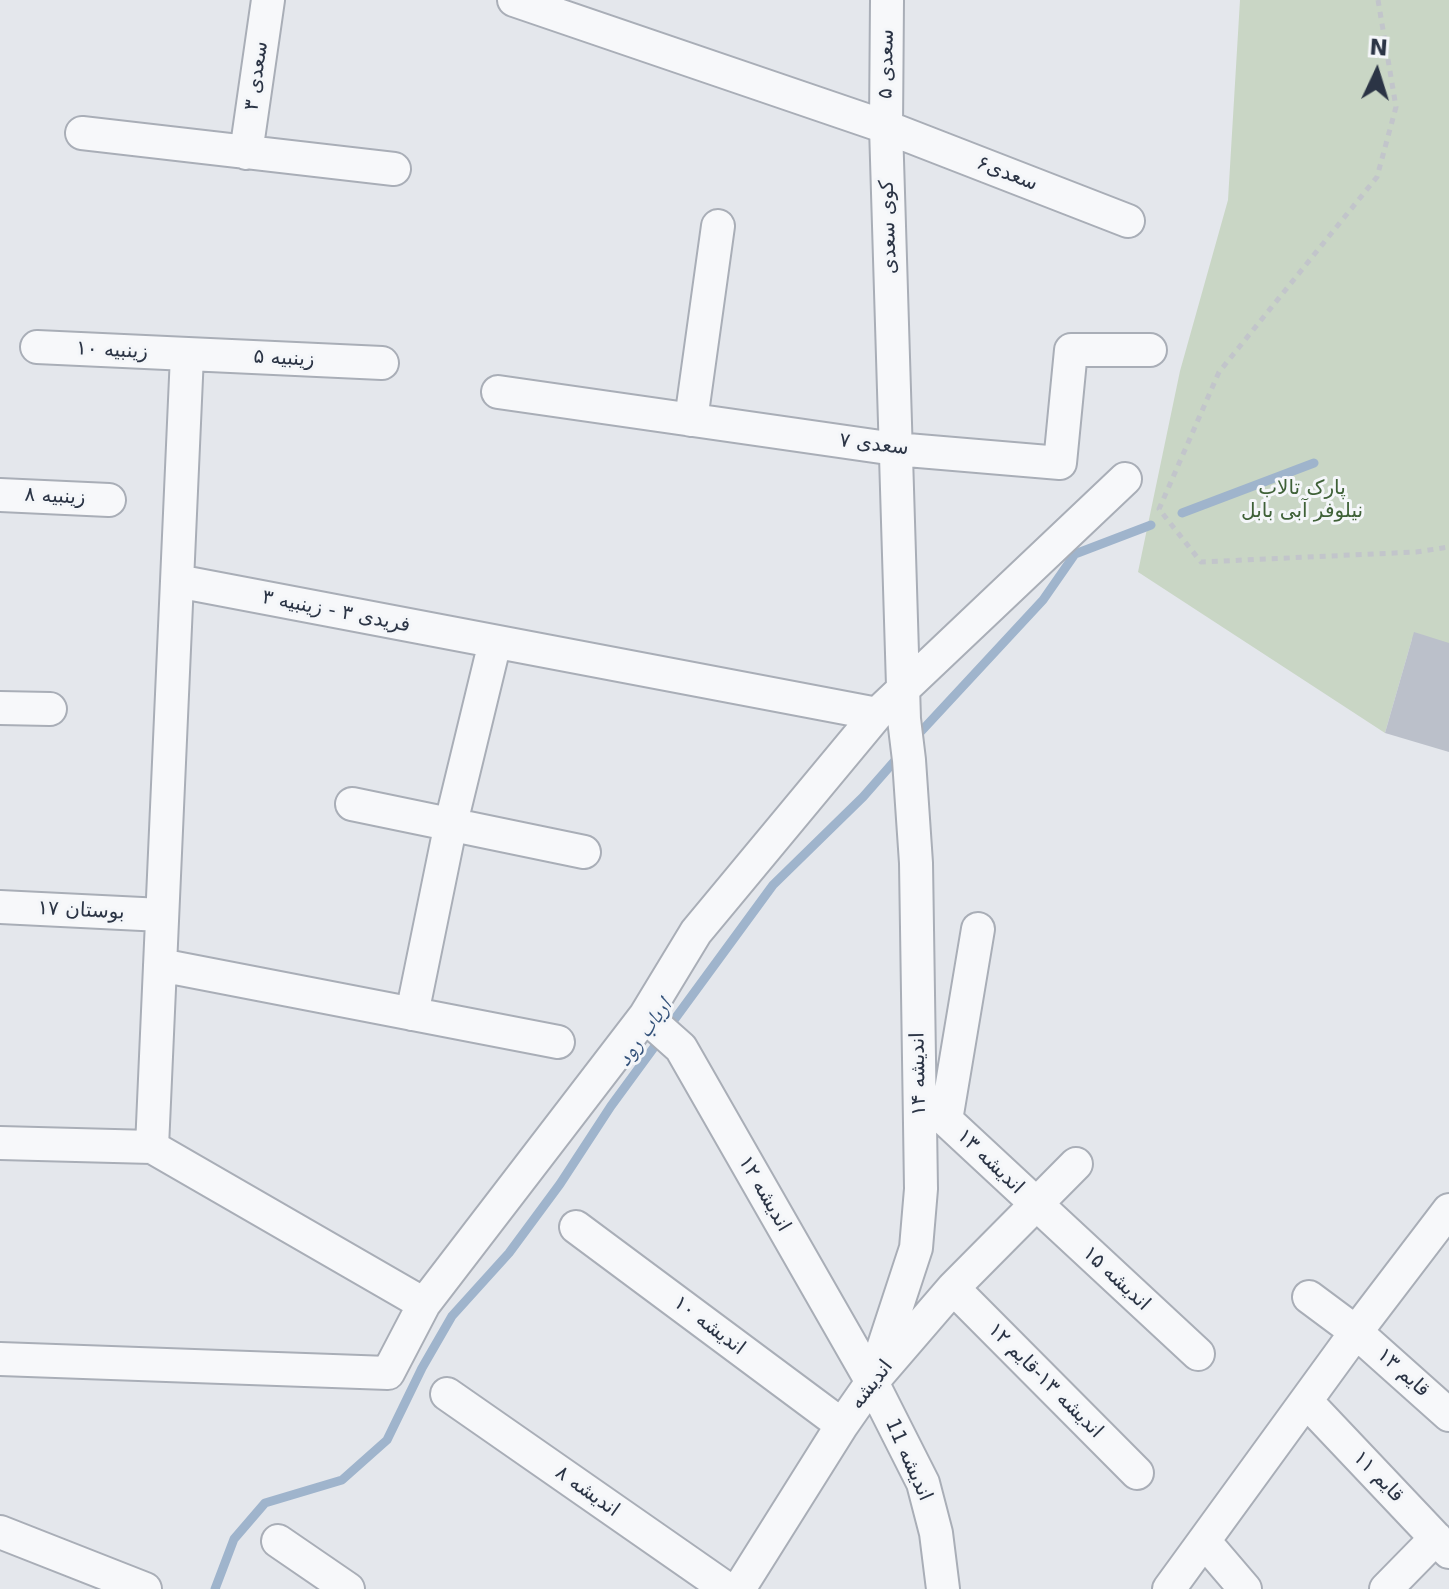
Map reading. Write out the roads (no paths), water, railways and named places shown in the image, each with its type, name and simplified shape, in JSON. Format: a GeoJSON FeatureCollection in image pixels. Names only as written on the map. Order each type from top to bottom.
{"type":"FeatureCollection","features":[{"type":"Feature","properties":{"kind":"street","name":"سعدی ۳"},"geometry":{"type":"LineString","coordinates":[[246,153],[268,0]]}},
{"type":"Feature","properties":{"kind":"street"},"geometry":{"type":"LineString","coordinates":[[514,0],[886,127]]}},
{"type":"Feature","properties":{"kind":"street","name":"سعدی ۵"},"geometry":{"type":"LineString","coordinates":[[886,127],[887,0]]}},
{"type":"Feature","properties":{"kind":"street","name":"سعدی۶"},"geometry":{"type":"LineString","coordinates":[[886,127],[1128,221]]}},
{"type":"Feature","properties":{"kind":"street","name":"کوی سعدی"},"geometry":{"type":"LineString","coordinates":[[886,127],[895,449],[894,707]]}},
{"type":"Feature","properties":{"kind":"street"},"geometry":{"type":"LineString","coordinates":[[82,133],[394,169]]}},
{"type":"Feature","properties":{"kind":"street"},"geometry":{"type":"LineString","coordinates":[[691,420],[718,226]]}},
{"type":"Feature","properties":{"kind":"street","name":"زینبیه ۱۰"},"geometry":{"type":"LineString","coordinates":[[37,347],[187,355]]}},
{"type":"Feature","properties":{"kind":"street","name":"سعدی ۷"},"geometry":{"type":"LineString","coordinates":[[498,392],[895,449],[1060,463],[1071,350],[1150,350]]}},
{"type":"Feature","properties":{"kind":"street"},"geometry":{"type":"LineString","coordinates":[[152,1147],[187,355]]}},
{"type":"Feature","properties":{"kind":"street","name":"زینبیه ۵"},"geometry":{"type":"LineString","coordinates":[[187,355],[382,363]]}},
{"type":"Feature","properties":{"kind":"street"},"geometry":{"type":"LineString","coordinates":[[0,1359],[388,1373],[424,1304],[645,1016],[696,932],[894,707],[1125,479]]}},
{"type":"Feature","properties":{"kind":"street","name":"زینبیه ۸"},"geometry":{"type":"LineString","coordinates":[[0,495],[109,500]]}},
{"type":"Feature","properties":{"kind":"street","name":"فریدی ۳ - زینبیه ۳"},"geometry":{"type":"LineString","coordinates":[[177,581],[495,642],[894,707]]}},
{"type":"Feature","properties":{"kind":"street"},"geometry":{"type":"LineString","coordinates":[[412,1014],[451,823],[495,642]]}},
{"type":"Feature","properties":{"kind":"street","name":"اندیشه ۱۴"},"geometry":{"type":"LineString","coordinates":[[872,1382],[916,1248],[921,1189],[916,863],[909,760],[894,707]]}},
{"type":"Feature","properties":{"kind":"street"},"geometry":{"type":"LineString","coordinates":[[0,708],[50,709]]}},
{"type":"Feature","properties":{"kind":"street"},"geometry":{"type":"LineString","coordinates":[[352,804],[584,852]]}},
{"type":"Feature","properties":{"kind":"street","name":"بوستان ۱۷"},"geometry":{"type":"LineString","coordinates":[[0,907],[162,915]]}},
{"type":"Feature","properties":{"kind":"street","name":"اندیشه ۱۳"},"geometry":{"type":"LineString","coordinates":[[978,929],[946,1120],[1035,1205]]}},
{"type":"Feature","properties":{"kind":"street"},"geometry":{"type":"LineString","coordinates":[[160,965],[558,1042]]}},
{"type":"Feature","properties":{"kind":"street","name":"اندیشه ۱۲"},"geometry":{"type":"LineString","coordinates":[[645,1016],[681,1048],[872,1382]]}},
{"type":"Feature","properties":{"kind":"street"},"geometry":{"type":"LineString","coordinates":[[0,1143],[152,1147],[424,1304]]}},
{"type":"Feature","properties":{"kind":"street","name":"اندیشه"},"geometry":{"type":"LineString","coordinates":[[739,1589],[872,1382],[953,1288],[1076,1164]]}},
{"type":"Feature","properties":{"kind":"street","name":"اندیشه ۱۵"},"geometry":{"type":"LineString","coordinates":[[1035,1205],[1198,1354]]}},
{"type":"Feature","properties":{"kind":"street"},"geometry":{"type":"LineString","coordinates":[[1169,1589],[1449,1210]]}},
{"type":"Feature","properties":{"kind":"street","name":"اندیشه ۱۰"},"geometry":{"type":"LineString","coordinates":[[576,1227],[842,1425]]}},
{"type":"Feature","properties":{"kind":"street","name":"اندیشه ۱۳-قایم ۱۲"},"geometry":{"type":"LineString","coordinates":[[953,1288],[1137,1473]]}},
{"type":"Feature","properties":{"kind":"street","name":"قایم ۱۳"},"geometry":{"type":"LineString","coordinates":[[1309,1297],[1356,1332],[1449,1415]]}},
{"type":"Feature","properties":{"kind":"street","name":"اندیشه 11"},"geometry":{"type":"LineString","coordinates":[[872,1382],[923,1483],[936,1533],[943,1589]]}},
{"type":"Feature","properties":{"kind":"street","name":"اندیشه ۸"},"geometry":{"type":"LineString","coordinates":[[447,1394],[727,1589]]}},
{"type":"Feature","properties":{"kind":"street","name":"قایم ۱۱"},"geometry":{"type":"LineString","coordinates":[[1306,1401],[1442,1545]]}},
{"type":"Feature","properties":{"kind":"street"},"geometry":{"type":"LineString","coordinates":[[0,1532],[145,1589]]}},
{"type":"Feature","properties":{"kind":"street"},"geometry":{"type":"LineString","coordinates":[[278,1541],[348,1589]]}},
{"type":"Feature","properties":{"kind":"street"},"geometry":{"type":"LineString","coordinates":[[1204,1541],[1245,1589]]}},
{"type":"Feature","properties":{"kind":"street"},"geometry":{"type":"LineString","coordinates":[[1386,1589],[1442,1545]]}},
{"type":"Feature","properties":{"kind":"waterway","name":"ارباب رود"},"geometry":{"type":"LineString","coordinates":[[1182,513],[1314,463]]}},
{"type":"Feature","properties":{"kind":"waterway","name":"ارباب رود"},"geometry":{"type":"LineString","coordinates":[[914,739],[1043,600],[1075,554],[1151,525]]}},
{"type":"Feature","properties":{"kind":"waterway","name":"ارباب رود"},"geometry":{"type":"LineString","coordinates":[[215,1589],[234,1539],[265,1503],[342,1480],[387,1440],[422,1368],[452,1316],[509,1253],[560,1184],[611,1106],[773,885],[863,797],[899,756]]}},
{"type":"Feature","properties":{"kind":"park label","name":"پارک تالاب نیلوفر آبی بابل"},"geometry":{"type":"Point","coordinates":[1302,500]}}]}
